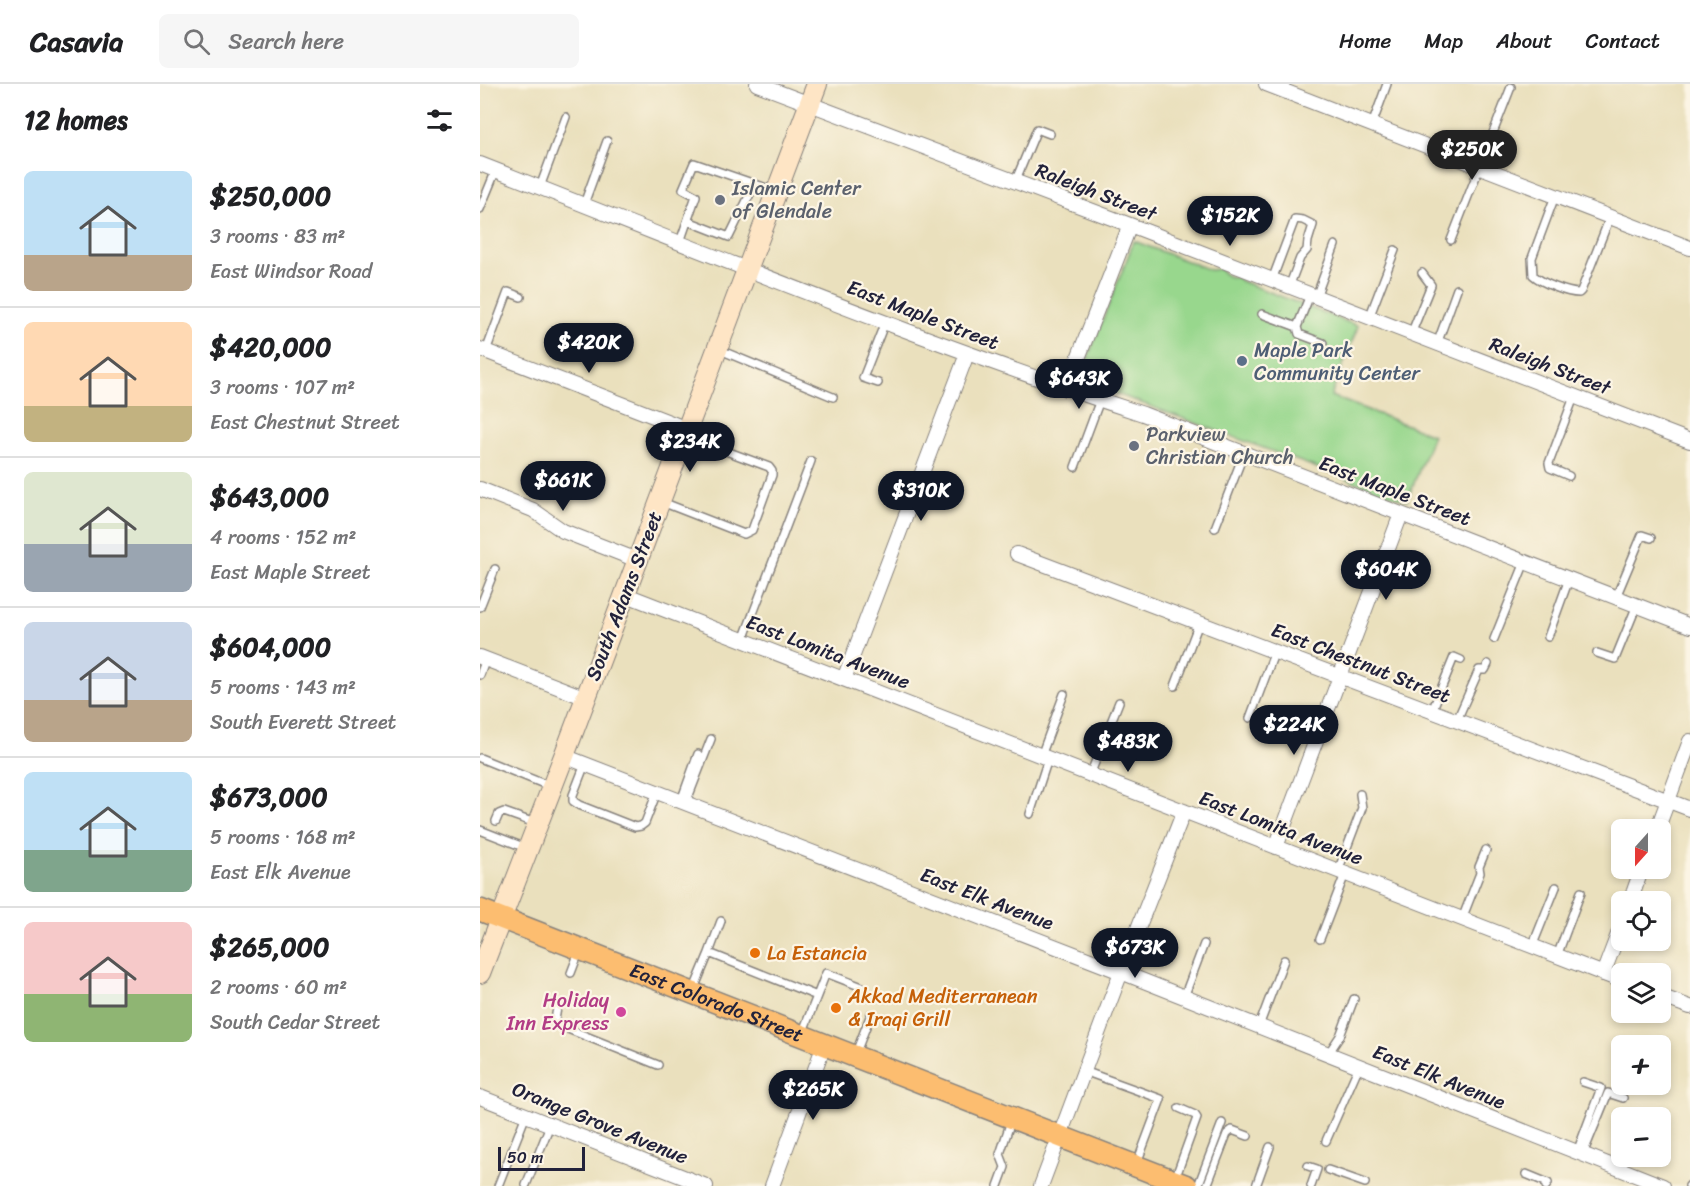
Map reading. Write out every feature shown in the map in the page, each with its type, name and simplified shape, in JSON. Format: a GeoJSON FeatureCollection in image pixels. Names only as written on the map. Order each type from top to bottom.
{"type":"FeatureCollection","features":[{"type":"Feature","properties":{"kind":"main road","name":"East Colorado Street"},"geometry":{"type":"LineString","coordinates":[[480,910],[1180,1184]]}},
{"type":"Feature","properties":{"kind":"street","name":"Raleigh Street"},"geometry":{"type":"LineString","coordinates":[[757,84],[1690,441]]}},
{"type":"Feature","properties":{"kind":"street","name":"South Adams Street"},"geometry":{"type":"LineString","coordinates":[[481,965],[564,756],[816,84]]}},
{"type":"Feature","properties":{"kind":"street"},"geometry":{"type":"LineString","coordinates":[[1266,84],[1690,248]]}},
{"type":"Feature","properties":{"kind":"street","name":"East Maple Street"},"geometry":{"type":"LineString","coordinates":[[480,164],[967,354],[1143,414],[1690,626]]}},
{"type":"Feature","properties":{"kind":"street"},"geometry":{"type":"LineString","coordinates":[[1066,389],[1130,225]]}},
{"type":"Feature","properties":{"kind":"street"},"geometry":{"type":"LineString","coordinates":[[483,350],[686,432]]}},
{"type":"Feature","properties":{"kind":"street"},"geometry":{"type":"LineString","coordinates":[[844,679],[967,354]]}},
{"type":"Feature","properties":{"kind":"street"},"geometry":{"type":"LineString","coordinates":[[480,489],[533,510],[563,531],[637,560]]}},
{"type":"Feature","properties":{"kind":"street"},"geometry":{"type":"LineString","coordinates":[[1276,847],[1401,514]]}},
{"type":"Feature","properties":{"kind":"street","name":"East Chestnut Street"},"geometry":{"type":"LineString","coordinates":[[1017,554],[1690,808]]}},
{"type":"Feature","properties":{"kind":"street","name":"East Lomita Avenue"},"geometry":{"type":"LineString","coordinates":[[624,594],[1611,977]]}},
{"type":"Feature","properties":{"kind":"street"},"geometry":{"type":"LineString","coordinates":[[483,658],[586,698]]}},
{"type":"Feature","properties":{"kind":"street"},"geometry":{"type":"LineString","coordinates":[[1661,819],[1690,743]]}},
{"type":"Feature","properties":{"kind":"street","name":"East Elk Avenue"},"geometry":{"type":"LineString","coordinates":[[564,756],[1121,972],[1663,1186]]}},
{"type":"Feature","properties":{"kind":"street"},"geometry":{"type":"LineString","coordinates":[[1041,1186],[1184,812]]}},
{"type":"Feature","properties":{"kind":"street"},"geometry":{"type":"LineString","coordinates":[[1603,974],[1612,951]]}},
{"type":"Feature","properties":{"kind":"street"},"geometry":{"type":"LineString","coordinates":[[1671,1000],[1690,1007]]}},
{"type":"Feature","properties":{"kind":"street"},"geometry":{"type":"LineString","coordinates":[[772,1186],[824,1045]]}},
{"type":"Feature","properties":{"kind":"street","name":"Orange Grove Avenue"},"geometry":{"type":"LineString","coordinates":[[480,1097],[706,1186]]}},
{"type":"Feature","properties":{"kind":"lane"},"geometry":{"type":"LineString","coordinates":[[1372,125],[1387,84]]}},
{"type":"Feature","properties":{"kind":"lane"},"geometry":{"type":"LineString","coordinates":[[1450,240],[1511,87]]}},
{"type":"Feature","properties":{"kind":"lane"},"geometry":{"type":"LineString","coordinates":[[540,187],[566,117]]}},
{"type":"Feature","properties":{"kind":"lane"},"geometry":{"type":"LineString","coordinates":[[1015,182],[1037,129],[1050,134]]}},
{"type":"Feature","properties":{"kind":"lane"},"geometry":{"type":"LineString","coordinates":[[584,204],[607,141]]}},
{"type":"Feature","properties":{"kind":"lane"},"geometry":{"type":"LineString","coordinates":[[680,242],[696,196],[683,189],[694,163],[777,191]]}},
{"type":"Feature","properties":{"kind":"lane"},"geometry":{"type":"LineString","coordinates":[[480,209],[496,170]]}},
{"type":"Feature","properties":{"kind":"lane"},"geometry":{"type":"LineString","coordinates":[[687,221],[729,237],[755,184]]}},
{"type":"Feature","properties":{"kind":"lane"},"geometry":{"type":"LineString","coordinates":[[1555,196],[1532,258],[1533,275],[1573,293],[1581,291],[1610,217]]}},
{"type":"Feature","properties":{"kind":"lane"},"geometry":{"type":"LineString","coordinates":[[1272,280],[1295,219],[1303,220],[1313,225],[1307,250],[1300,258],[1289,287]]}},
{"type":"Feature","properties":{"kind":"lane"},"geometry":{"type":"LineString","coordinates":[[1323,343],[1299,334],[1297,327],[1335,245]]}},
{"type":"Feature","properties":{"kind":"lane"},"geometry":{"type":"LineString","coordinates":[[1370,318],[1395,250]]}},
{"type":"Feature","properties":{"kind":"lane"},"geometry":{"type":"LineString","coordinates":[[1411,334],[1431,285],[1422,273]]}},
{"type":"Feature","properties":{"kind":"lane"},"geometry":{"type":"LineString","coordinates":[[1437,344],[1457,289]]}},
{"type":"Feature","properties":{"kind":"lane"},"geometry":{"type":"LineString","coordinates":[[483,350],[508,292],[521,297]]}},
{"type":"Feature","properties":{"kind":"lane"},"geometry":{"type":"LineString","coordinates":[[1262,314],[1297,327]]}},
{"type":"Feature","properties":{"kind":"lane"},"geometry":{"type":"LineString","coordinates":[[878,383],[863,378],[885,322]]}},
{"type":"Feature","properties":{"kind":"lane"},"geometry":{"type":"LineString","coordinates":[[717,349],[833,397]]}},
{"type":"Feature","properties":{"kind":"lane"},"geometry":{"type":"LineString","coordinates":[[1569,476],[1550,468],[1549,463],[1574,397]]}},
{"type":"Feature","properties":{"kind":"lane"},"geometry":{"type":"LineString","coordinates":[[1075,466],[1100,400]]}},
{"type":"Feature","properties":{"kind":"lane"},"geometry":{"type":"LineString","coordinates":[[660,501],[744,534],[752,530],[772,471],[769,467],[686,432]]}},
{"type":"Feature","properties":{"kind":"lane"},"geometry":{"type":"LineString","coordinates":[[1215,528],[1244,453]]}},
{"type":"Feature","properties":{"kind":"lane"},"geometry":{"type":"LineString","coordinates":[[743,640],[811,461]]}},
{"type":"Feature","properties":{"kind":"lane"},"geometry":{"type":"LineString","coordinates":[[1616,597],[1642,535],[1651,538]]}},
{"type":"Feature","properties":{"kind":"lane"},"geometry":{"type":"LineString","coordinates":[[1494,639],[1525,562]]}},
{"type":"Feature","properties":{"kind":"lane"},"geometry":{"type":"LineString","coordinates":[[480,607],[495,569]]}},
{"type":"Feature","properties":{"kind":"lane"},"geometry":{"type":"LineString","coordinates":[[1548,637],[1569,579]]}},
{"type":"Feature","properties":{"kind":"lane"},"geometry":{"type":"LineString","coordinates":[[1598,653],[1615,659],[1637,605]]}},
{"type":"Feature","properties":{"kind":"lane"},"geometry":{"type":"LineString","coordinates":[[1174,686],[1199,622]]}},
{"type":"Feature","properties":{"kind":"lane"},"geometry":{"type":"LineString","coordinates":[[1250,718],[1275,651]]}},
{"type":"Feature","properties":{"kind":"lane"},"geometry":{"type":"LineString","coordinates":[[1432,711],[1454,657],[1461,660]]}},
{"type":"Feature","properties":{"kind":"lane"},"geometry":{"type":"LineString","coordinates":[[480,675],[483,658]]}},
{"type":"Feature","properties":{"kind":"lane"},"geometry":{"type":"LineString","coordinates":[[1457,720],[1479,669],[1485,670],[1488,664]]}},
{"type":"Feature","properties":{"kind":"lane"},"geometry":{"type":"LineString","coordinates":[[1030,814],[1042,756],[1063,693]]}},
{"type":"Feature","properties":{"kind":"lane"},"geometry":{"type":"LineString","coordinates":[[1090,775],[1119,702]]}},
{"type":"Feature","properties":{"kind":"lane"},"geometry":{"type":"LineString","coordinates":[[683,802],[711,739]]}},
{"type":"Feature","properties":{"kind":"lane"},"geometry":{"type":"LineString","coordinates":[[683,802],[698,754]]}},
{"type":"Feature","properties":{"kind":"lane"},"geometry":{"type":"LineString","coordinates":[[480,758],[552,787]]}},
{"type":"Feature","properties":{"kind":"lane"},"geometry":{"type":"LineString","coordinates":[[585,764],[573,795],[573,801],[635,827],[645,823],[657,792]]}},
{"type":"Feature","properties":{"kind":"lane"},"geometry":{"type":"LineString","coordinates":[[1320,939],[1362,808],[1360,794]]}},
{"type":"Feature","properties":{"kind":"lane"},"geometry":{"type":"LineString","coordinates":[[496,820],[499,814],[504,812],[538,824]]}},
{"type":"Feature","properties":{"kind":"lane"},"geometry":{"type":"LineString","coordinates":[[480,830],[528,849]]}},
{"type":"Feature","properties":{"kind":"lane"},"geometry":{"type":"LineString","coordinates":[[1462,919],[1480,873],[1479,867],[1486,850]]}},
{"type":"Feature","properties":{"kind":"lane"},"geometry":{"type":"LineString","coordinates":[[1532,947],[1556,887]]}},
{"type":"Feature","properties":{"kind":"lane"},"geometry":{"type":"LineString","coordinates":[[1557,956],[1581,892]]}},
{"type":"Feature","properties":{"kind":"lane"},"geometry":{"type":"LineString","coordinates":[[692,993],[722,921]]}},
{"type":"Feature","properties":{"kind":"lane"},"geometry":{"type":"LineString","coordinates":[[1184,997],[1204,944]]}},
{"type":"Feature","properties":{"kind":"lane"},"geometry":{"type":"LineString","coordinates":[[571,973],[580,950]]}},
{"type":"Feature","properties":{"kind":"lane"},"geometry":{"type":"LineString","coordinates":[[709,953],[817,996]]}},
{"type":"Feature","properties":{"kind":"lane"},"geometry":{"type":"LineString","coordinates":[[1259,1026],[1284,960]]}},
{"type":"Feature","properties":{"kind":"lane"},"geometry":{"type":"LineString","coordinates":[[801,1036],[826,973],[862,987]]}},
{"type":"Feature","properties":{"kind":"lane"},"geometry":{"type":"LineString","coordinates":[[1328,1053],[1340,1036],[1354,999]]}},
{"type":"Feature","properties":{"kind":"lane"},"geometry":{"type":"LineString","coordinates":[[557,1008],[555,1020],[558,1025],[658,1065]]}},
{"type":"Feature","properties":{"kind":"lane"},"geometry":{"type":"LineString","coordinates":[[854,1057],[871,1014]]}},
{"type":"Feature","properties":{"kind":"lane"},"geometry":{"type":"LineString","coordinates":[[1326,1141],[1359,1066]]}},
{"type":"Feature","properties":{"kind":"lane"},"geometry":{"type":"LineString","coordinates":[[1084,1071],[1161,1099],[1136,1166]]}},
{"type":"Feature","properties":{"kind":"lane"},"geometry":{"type":"LineString","coordinates":[[1580,1153],[1601,1088],[1583,1082]]}},
{"type":"Feature","properties":{"kind":"lane"},"geometry":{"type":"LineString","coordinates":[[1580,1153],[1608,1093],[1623,1098]]}},
{"type":"Feature","properties":{"kind":"lane"},"geometry":{"type":"LineString","coordinates":[[1179,1108],[1196,1115],[1197,1118],[1180,1184]]}},
{"type":"Feature","properties":{"kind":"lane"},"geometry":{"type":"LineString","coordinates":[[498,1186],[526,1115]]}},
{"type":"Feature","properties":{"kind":"lane"},"geometry":{"type":"LineString","coordinates":[[998,1186],[1005,1167],[1000,1154],[1012,1119]]}},
{"type":"Feature","properties":{"kind":"lane"},"geometry":{"type":"LineString","coordinates":[[1198,1186],[1222,1123]]}},
{"type":"Feature","properties":{"kind":"lane"},"geometry":{"type":"LineString","coordinates":[[526,1185],[549,1125]]}},
{"type":"Feature","properties":{"kind":"lane"},"geometry":{"type":"LineString","coordinates":[[1207,1186],[1227,1134],[1232,1130],[1248,1136]]}},
{"type":"Feature","properties":{"kind":"lane"},"geometry":{"type":"LineString","coordinates":[[1256,1186],[1270,1147]]}},
{"type":"Feature","properties":{"kind":"lane"},"geometry":{"type":"LineString","coordinates":[[1308,1166],[1317,1169],[1311,1186]]}},
{"type":"Feature","properties":{"kind":"lane"},"geometry":{"type":"LineString","coordinates":[[1328,1170],[1350,1183],[1365,1183]]}},
{"type":"Feature","properties":{"kind":"lane"},"geometry":{"type":"LineString","coordinates":[[1526,1174],[1548,1183],[1546,1186]]}},
{"type":"Feature","properties":{"kind":"green space"},"geometry":{"type":"Polygon","coordinates":[[[1134,241],[1210,270],[1220,269],[1227,276],[1238,278],[1358,326],[1331,396],[1433,435],[1407,501],[1079,380],[1134,241]]]}},
{"type":"Feature","properties":{"kind":"place","name":"Islamic Center of Glendale"},"geometry":{"type":"Point","coordinates":[720,200]}},
{"type":"Feature","properties":{"kind":"place","name":"Maple Park Community Center"},"geometry":{"type":"Point","coordinates":[1242,361]}},
{"type":"Feature","properties":{"kind":"place","name":"Parkview Christian Church"},"geometry":{"type":"Point","coordinates":[1134,446]}},
{"type":"Feature","properties":{"kind":"place","name":"La Estancia"},"geometry":{"type":"Point","coordinates":[755,953]}},
{"type":"Feature","properties":{"kind":"place","name":"Akkad Mediterranean & Iraqi Grill"},"geometry":{"type":"Point","coordinates":[836,1008]}},
{"type":"Feature","properties":{"kind":"place","name":"Holiday Inn Express"},"geometry":{"type":"Point","coordinates":[621,1012]}}]}
